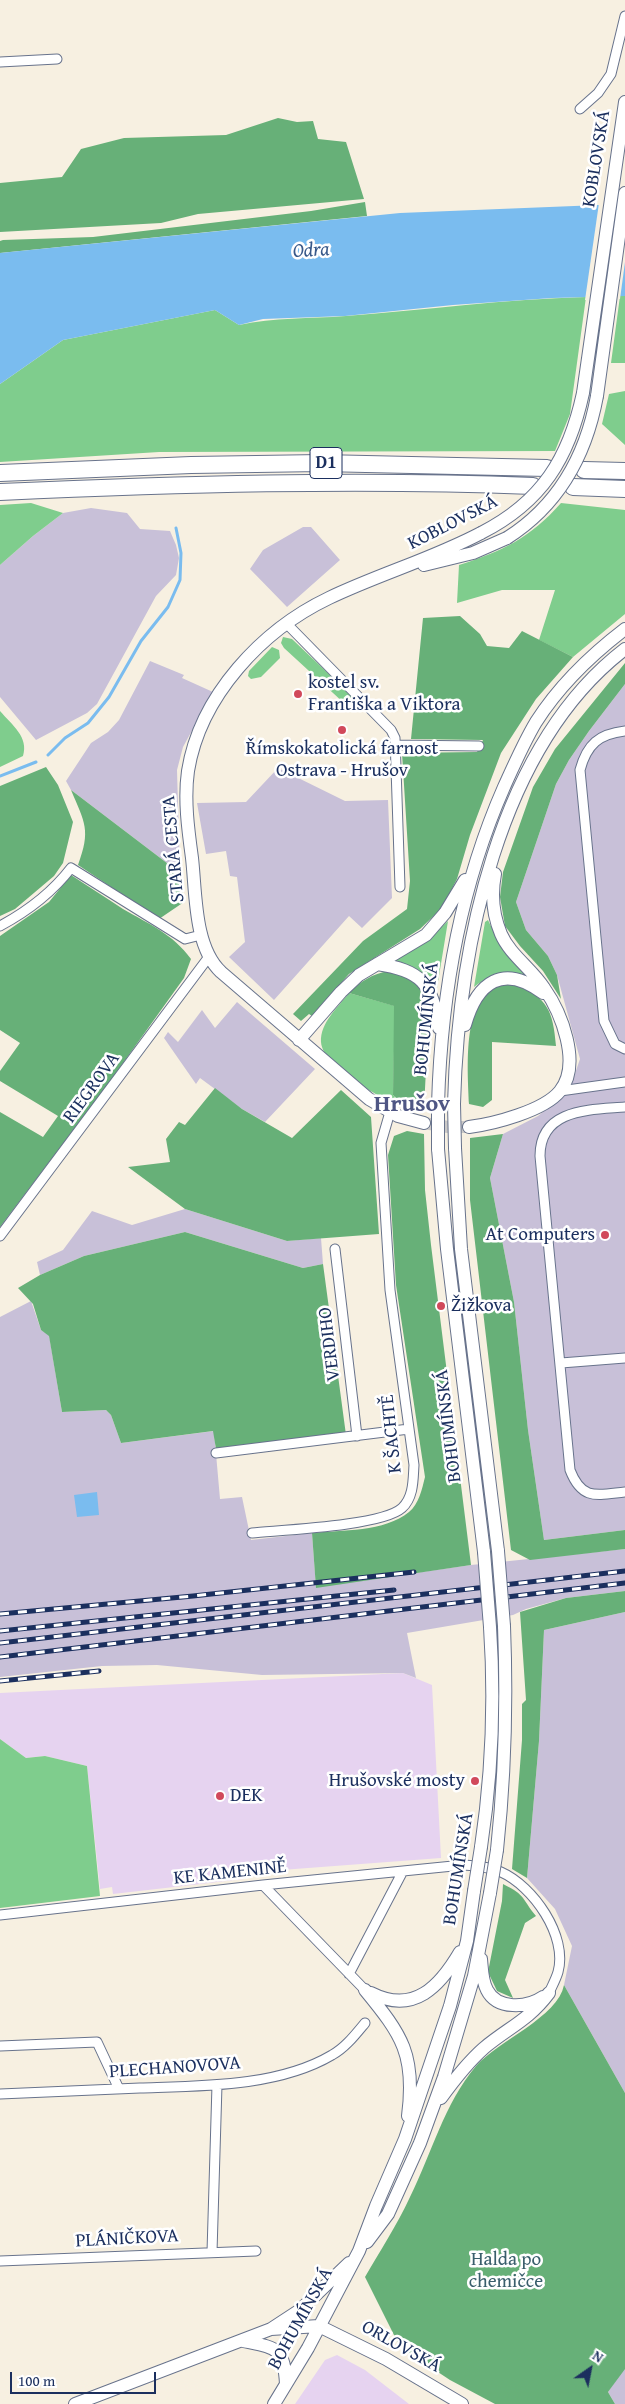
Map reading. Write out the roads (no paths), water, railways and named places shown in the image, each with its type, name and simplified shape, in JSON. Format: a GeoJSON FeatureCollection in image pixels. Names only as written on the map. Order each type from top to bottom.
{"type":"FeatureCollection","features":[{"type":"Feature","properties":{"kind":"highway","name":"D1"},"geometry":{"type":"LineString","coordinates":[[0,473],[106,468],[320,463],[547,468]]}},
{"type":"Feature","properties":{"kind":"highway"},"geometry":{"type":"LineString","coordinates":[[584,470],[625,471]]}},
{"type":"Feature","properties":{"kind":"highway","name":"D1"},"geometry":{"type":"LineString","coordinates":[[0,492],[120,486],[324,482],[533,486]]}},
{"type":"Feature","properties":{"kind":"highway"},"geometry":{"type":"LineString","coordinates":[[573,487],[625,489]]}},
{"type":"Feature","properties":{"kind":"main road","name":"KOBLOVSKÁ"},"geometry":{"type":"LineString","coordinates":[[402,570],[481,533],[518,510],[534,497],[547,480],[567,445],[583,393],[617,146],[625,102]]}},
{"type":"Feature","properties":{"kind":"main road","name":"KOBLOVSKÁ"},"geometry":{"type":"LineString","coordinates":[[402,570],[459,558],[488,548],[507,538],[540,513],[565,483],[583,448],[597,396],[625,193]]}},
{"type":"Feature","properties":{"kind":"main road","name":"STARÁ CESTA"},"geometry":{"type":"LineString","coordinates":[[402,570],[334,596],[286,623],[253,653],[227,684],[206,718],[193,750],[188,773],[187,802],[201,935],[208,958],[221,972],[354,1088],[390,1112],[424,1123]]}},
{"type":"Feature","properties":{"kind":"main road","name":"BOHUMÍNSKÁ"},"geometry":{"type":"LineString","coordinates":[[274,2404],[359,2251],[405,2139],[441,2039],[467,1941],[487,1808],[492,1738],[490,1627],[484,1552],[448,1257],[438,1148],[440,1058],[453,953],[477,858],[500,795],[536,722],[578,670],[625,629]]}},
{"type":"Feature","properties":{"kind":"main road","name":"BOHUMÍNSKÁ"},"geometry":{"type":"LineString","coordinates":[[359,2251],[388,2214],[432,2110],[465,2010],[483,1934],[497,1850],[504,1788],[506,1740],[504,1626],[498,1551],[461,1249],[455,1148],[456,1060],[469,956],[502,832],[521,784],[550,731],[589,681],[625,649]]}},
{"type":"Feature","properties":{"kind":"main road"},"geometry":{"type":"LineString","coordinates":[[469,1127],[508,1119],[546,1102],[560,1091],[568,1075],[568,1051],[562,1019],[543,985],[508,945],[495,917],[494,882],[502,832]]}},
{"type":"Feature","properties":{"kind":"main road"},"geometry":{"type":"LineString","coordinates":[[299,1040],[341,992],[359,975],[414,944],[431,929],[456,896],[477,858]]}},
{"type":"Feature","properties":{"kind":"main road"},"geometry":{"type":"LineString","coordinates":[[377,964],[406,969],[421,981],[429,995],[437,1017],[440,1058]]}},
{"type":"Feature","properties":{"kind":"main road"},"geometry":{"type":"LineString","coordinates":[[456,1060],[472,1003],[485,986],[503,979],[519,980],[534,986],[554,1003]]}},
{"type":"Feature","properties":{"kind":"main road"},"geometry":{"type":"LineString","coordinates":[[483,1934],[482,1972],[487,1991],[491,1996],[511,2006],[526,2006],[549,1993]]}},
{"type":"Feature","properties":{"kind":"main road"},"geometry":{"type":"LineString","coordinates":[[365,1990],[384,2000],[399,2001],[413,1999],[430,1991],[442,1980],[467,1941]]}},
{"type":"Feature","properties":{"kind":"main road"},"geometry":{"type":"LineString","coordinates":[[365,1990],[388,2016],[403,2042],[410,2075],[411,2096],[405,2139]]}},
{"type":"Feature","properties":{"kind":"main road"},"geometry":{"type":"LineString","coordinates":[[432,2110],[466,2064],[499,2036],[536,2010],[549,1993]]}},
{"type":"Feature","properties":{"kind":"main road"},"geometry":{"type":"LineString","coordinates":[[75,2404],[271,2329],[300,2310],[359,2251]]}},
{"type":"Feature","properties":{"kind":"main road"},"geometry":{"type":"LineString","coordinates":[[271,2329],[319,2326]]}},
{"type":"Feature","properties":{"kind":"main road","name":"ORLOVSKÁ"},"geometry":{"type":"LineString","coordinates":[[319,2326],[386,2359],[462,2404]]}},
{"type":"Feature","properties":{"kind":"main road"},"geometry":{"type":"LineString","coordinates":[[243,2341],[267,2346],[281,2354],[285,2364],[286,2384]]}},
{"type":"Feature","properties":{"kind":"street"},"geometry":{"type":"LineString","coordinates":[[580,110],[598,93],[611,74],[625,16]]}},
{"type":"Feature","properties":{"kind":"street"},"geometry":{"type":"LineString","coordinates":[[0,61],[57,59]]}},
{"type":"Feature","properties":{"kind":"street"},"geometry":{"type":"LineString","coordinates":[[286,623],[391,730],[395,745],[400,886]]}},
{"type":"Feature","properties":{"kind":"street"},"geometry":{"type":"LineString","coordinates":[[625,731],[608,733],[599,738],[583,758],[580,770],[604,1021],[615,1044],[625,1049]]}},
{"type":"Feature","properties":{"kind":"street"},"geometry":{"type":"LineString","coordinates":[[395,745],[480,746]]}},
{"type":"Feature","properties":{"kind":"street"},"geometry":{"type":"LineString","coordinates":[[0,926],[23,913],[49,894],[70,868],[185,939],[201,935]]}},
{"type":"Feature","properties":{"kind":"street","name":"RIEGROVA"},"geometry":{"type":"LineString","coordinates":[[0,1236],[208,958]]}},
{"type":"Feature","properties":{"kind":"street"},"geometry":{"type":"LineString","coordinates":[[560,1091],[625,1082]]}},
{"type":"Feature","properties":{"kind":"street"},"geometry":{"type":"LineString","coordinates":[[625,1108],[572,1113],[552,1126],[542,1142],[540,1156],[570,1470],[578,1487],[591,1495],[625,1492]]}},
{"type":"Feature","properties":{"kind":"street","name":"K ŠACHTĚ"},"geometry":{"type":"LineString","coordinates":[[252,1533],[375,1520],[402,1508],[411,1494],[414,1465],[390,1290],[381,1150],[382,1137],[390,1112]]}},
{"type":"Feature","properties":{"kind":"street","name":"VERDIHO"},"geometry":{"type":"LineString","coordinates":[[335,1249],[357,1436]]}},
{"type":"Feature","properties":{"kind":"street"},"geometry":{"type":"LineString","coordinates":[[561,1363],[625,1358]]}},
{"type":"Feature","properties":{"kind":"street"},"geometry":{"type":"LineString","coordinates":[[216,1453],[409,1429]]}},
{"type":"Feature","properties":{"kind":"street","name":"KE KAMENINĚ"},"geometry":{"type":"LineString","coordinates":[[0,1915],[263,1885],[463,1865],[501,1871],[516,1880],[532,1894],[547,1915],[559,1950],[559,1971],[549,1993]]}},
{"type":"Feature","properties":{"kind":"street"},"geometry":{"type":"LineString","coordinates":[[349,1974],[403,1871]]}},
{"type":"Feature","properties":{"kind":"street"},"geometry":{"type":"LineString","coordinates":[[263,1885],[365,1990]]}},
{"type":"Feature","properties":{"kind":"street","name":"PLECHANOVOVA"},"geometry":{"type":"LineString","coordinates":[[0,2094],[217,2085],[288,2073],[315,2064],[334,2054],[365,2024]]}},
{"type":"Feature","properties":{"kind":"street"},"geometry":{"type":"LineString","coordinates":[[0,2046],[97,2042],[119,2089]]}},
{"type":"Feature","properties":{"kind":"street"},"geometry":{"type":"LineString","coordinates":[[212,2252],[217,2085]]}},
{"type":"Feature","properties":{"kind":"street","name":"PLÁNIČKOVA"},"geometry":{"type":"LineString","coordinates":[[0,2262],[256,2251]]}},
{"type":"Feature","properties":{"kind":"water","name":"Odra"},"geometry":{"type":"Polygon","coordinates":[[[599,205],[625,206],[625,296],[552,298],[453,305],[345,316],[263,319],[239,325],[215,310],[63,340],[0,384],[0,253],[400,213],[599,205]]]}},
{"type":"Feature","properties":{"kind":"water"},"geometry":{"type":"Polygon","coordinates":[[[97,1492],[99,1515],[77,1517],[74,1495],[97,1492]]]}},
{"type":"Feature","properties":{"kind":"waterway"},"geometry":{"type":"LineString","coordinates":[[48,755],[65,738],[88,723],[109,697],[141,641],[168,607],[180,580],[181,553],[176,528]]}},
{"type":"Feature","properties":{"kind":"waterway"},"geometry":{"type":"LineString","coordinates":[[0,776],[36,762]]}},
{"type":"Feature","properties":{"kind":"tunnel"},"geometry":{"type":"LineString","coordinates":[[424,1123],[448,1127],[466,1127]]}},
{"type":"Feature","properties":{"kind":"railway"},"geometry":{"type":"LineString","coordinates":[[0,1643],[625,1571]]}},
{"type":"Feature","properties":{"kind":"railway"},"geometry":{"type":"LineString","coordinates":[[0,1614],[193,1596],[414,1572]]}},
{"type":"Feature","properties":{"kind":"railway"},"geometry":{"type":"LineString","coordinates":[[0,1657],[625,1583]]}},
{"type":"Feature","properties":{"kind":"railway"},"geometry":{"type":"LineString","coordinates":[[0,1631],[394,1590]]}},
{"type":"Feature","properties":{"kind":"railway"},"geometry":{"type":"LineString","coordinates":[[0,1681],[99,1671]]}},
{"type":"Feature","properties":{"kind":"place","name":"kostel sv. Františka a Viktora"},"geometry":{"type":"Point","coordinates":[298,694]}},
{"type":"Feature","properties":{"kind":"place","name":"Římskokatolická farnost Ostrava - Hrušov"},"geometry":{"type":"Point","coordinates":[342,730]}},
{"type":"Feature","properties":{"kind":"place","name":"At Computers"},"geometry":{"type":"Point","coordinates":[605,1235]}},
{"type":"Feature","properties":{"kind":"place","name":"Žižkova"},"geometry":{"type":"Point","coordinates":[441,1306]}},
{"type":"Feature","properties":{"kind":"place","name":"Hrušovské mosty"},"geometry":{"type":"Point","coordinates":[475,1781]}},
{"type":"Feature","properties":{"kind":"place","name":"DEK"},"geometry":{"type":"Point","coordinates":[220,1796]}},
{"type":"Feature","properties":{"kind":"district","name":"Hrušov"},"geometry":{"type":"Point","coordinates":[412,1105]}},
{"type":"Feature","properties":{"kind":"park label","name":"Halda po chemičce"},"geometry":{"type":"Point","coordinates":[506,2271]}}]}
